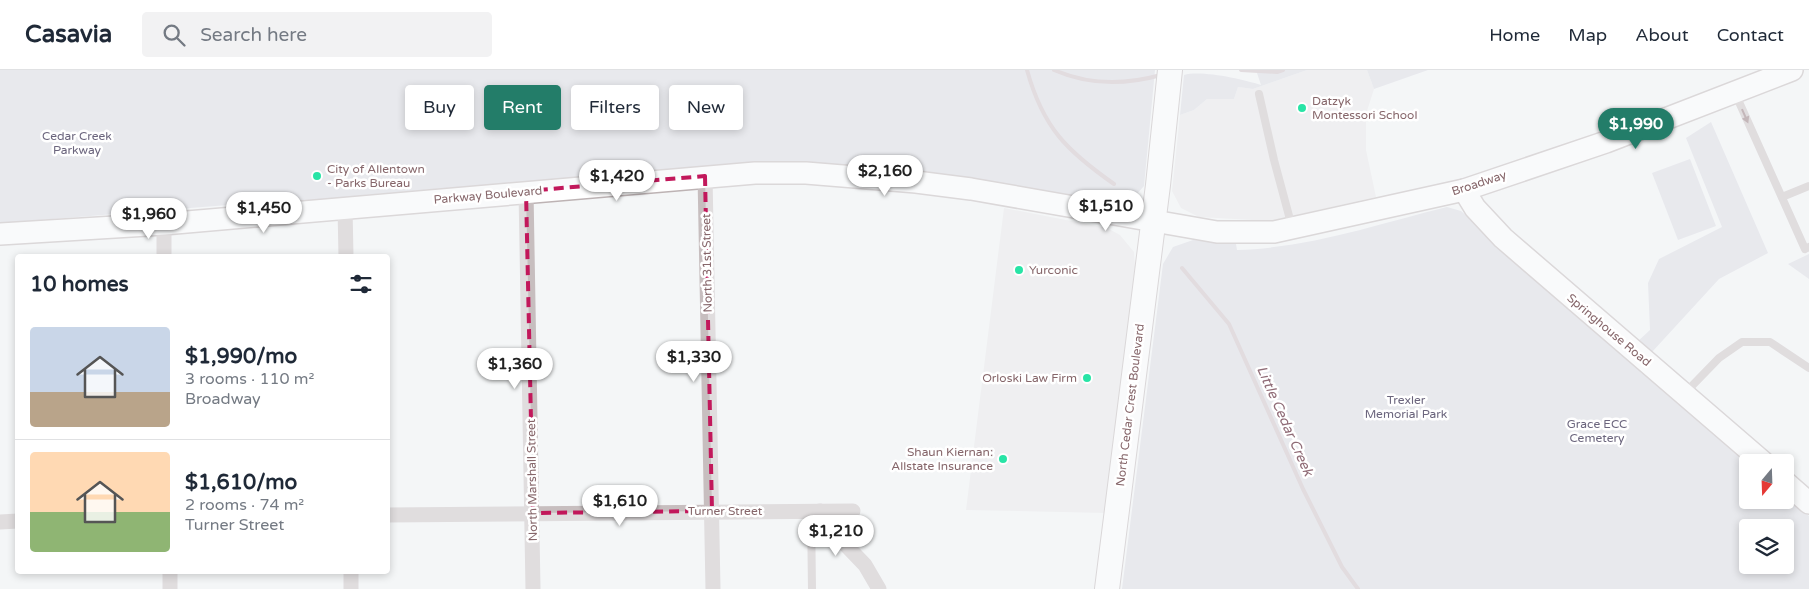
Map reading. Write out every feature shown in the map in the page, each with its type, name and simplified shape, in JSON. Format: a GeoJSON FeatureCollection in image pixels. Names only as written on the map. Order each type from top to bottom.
{"type":"FeatureCollection","features":[{"type":"Feature","properties":{"kind":"main road","name":"North Cedar Crest Boulevard"},"geometry":{"type":"LineString","coordinates":[[1107,589],[1154,222],[1170,70]]}},
{"type":"Feature","properties":{"kind":"street","name":"Broadway"},"geometry":{"type":"LineString","coordinates":[[1154,222],[1217,232],[1265,233],[1293,229],[1464,190],[1606,142],[1792,70]]}},
{"type":"Feature","properties":{"kind":"street","name":"Parkway Boulevard"},"geometry":{"type":"LineString","coordinates":[[0,234],[164,224],[705,176],[806,173],[916,182],[971,189],[1154,222]]}},
{"type":"Feature","properties":{"kind":"street","name":"North 31st Street"},"geometry":{"type":"LineString","coordinates":[[705,176],[714,589]]}},
{"type":"Feature","properties":{"kind":"street","name":"Springhouse Road"},"geometry":{"type":"LineString","coordinates":[[1464,190],[1475,208],[1504,238],[1754,454]]}},
{"type":"Feature","properties":{"kind":"street","name":"North Marshall Street"},"geometry":{"type":"LineString","coordinates":[[526,191],[533,589]]}},
{"type":"Feature","properties":{"kind":"street"},"geometry":{"type":"LineString","coordinates":[[345,208],[346,254]]}},
{"type":"Feature","properties":{"kind":"street"},"geometry":{"type":"LineString","coordinates":[[164,224],[164,254]]}},
{"type":"Feature","properties":{"kind":"street"},"geometry":{"type":"LineString","coordinates":[[1794,490],[1809,503]]}},
{"type":"Feature","properties":{"kind":"street"},"geometry":{"type":"LineString","coordinates":[[815,511],[865,565],[879,589]]}},
{"type":"Feature","properties":{"kind":"street","name":"Turner Street"},"geometry":{"type":"LineString","coordinates":[[390,515],[533,512],[853,511]]}},
{"type":"Feature","properties":{"kind":"street"},"geometry":{"type":"LineString","coordinates":[[0,522],[15,522]]}},
{"type":"Feature","properties":{"kind":"street"},"geometry":{"type":"LineString","coordinates":[[170,574],[170,589]]}},
{"type":"Feature","properties":{"kind":"street"},"geometry":{"type":"LineString","coordinates":[[351,574],[351,589]]}},
{"type":"Feature","properties":{"kind":"lane"},"geometry":{"type":"LineString","coordinates":[[1735,92],[1805,249],[1809,247]]}},
{"type":"Feature","properties":{"kind":"lane"},"geometry":{"type":"LineString","coordinates":[[1260,94],[1274,160],[1293,229]]}},
{"type":"Feature","properties":{"kind":"lane"},"geometry":{"type":"LineString","coordinates":[[1782,197],[1809,186]]}},
{"type":"Feature","properties":{"kind":"lane"},"geometry":{"type":"LineString","coordinates":[[1685,394],[1719,358],[1742,342],[1770,342],[1809,368]]}},
{"type":"Feature","properties":{"kind":"lane"},"geometry":{"type":"LineString","coordinates":[[812,589],[815,511]]}},
{"type":"Feature","properties":{"kind":"highlighted area"},"geometry":{"type":"Polygon","coordinates":[[[705,176],[712,511],[533,513],[526,191],[705,176]]]}},
{"type":"Feature","properties":{"kind":"shaded area"},"geometry":{"type":"Polygon","coordinates":[[[1307,70],[1367,70],[1374,89],[1366,114],[1366,150],[1376,197],[1270,221],[1199,217],[1181,208],[1172,191],[1180,115],[1194,110],[1207,99],[1234,99],[1238,87],[1253,89],[1307,70]]]}},
{"type":"Feature","properties":{"kind":"shaded area"},"geometry":{"type":"Polygon","coordinates":[[[1004,208],[1107,228],[1120,235],[1134,252],[1135,267],[1106,513],[966,510],[1004,208]]]}},
{"type":"Feature","properties":{"kind":"green space","name":"Cedar Creek Parkway"},"geometry":{"type":"Polygon","coordinates":[[[0,70],[1155,70],[1144,186],[1136,195],[1118,203],[828,164],[742,164],[363,195],[338,201],[294,204],[267,202],[15,222],[0,226],[0,70]]]}},
{"type":"Feature","properties":{"kind":"green space"},"geometry":{"type":"Polygon","coordinates":[[[1256,70],[1307,70],[1253,89],[1238,87],[1234,99],[1207,99],[1194,110],[1180,115],[1184,75],[1211,74],[1261,85],[1256,70]]]}},
{"type":"Feature","properties":{"kind":"green space"},"geometry":{"type":"Polygon","coordinates":[[[1367,70],[1428,70],[1374,89],[1367,70]]]}},
{"type":"Feature","properties":{"kind":"green space"},"geometry":{"type":"Polygon","coordinates":[[[1711,122],[1768,253],[1719,279],[1652,352],[1636,343],[1650,330],[1648,283],[1659,259],[1722,227],[1686,138],[1711,122]]]}},
{"type":"Feature","properties":{"kind":"green space"},"geometry":{"type":"Polygon","coordinates":[[[1690,159],[1716,226],[1678,240],[1652,173],[1690,159]]]}},
{"type":"Feature","properties":{"kind":"green space","name":"Trexler Memorial Park"},"geometry":{"type":"Polygon","coordinates":[[[1447,207],[1461,211],[1739,454],[1739,509],[1794,509],[1794,502],[1809,516],[1809,589],[1122,589],[1163,264],[1173,247],[1193,240],[1236,244],[1237,250],[1264,248],[1290,245],[1343,234],[1447,207]]]}},
{"type":"Feature","properties":{"kind":"green space"},"geometry":{"type":"Polygon","coordinates":[[[1809,254],[1809,279],[1788,264],[1809,254]]]}},
{"type":"Feature","properties":{"kind":"waterway","name":"Little Cedar Creek"},"geometry":{"type":"LineString","coordinates":[[1027,70],[1033,90],[1049,123],[1070,149],[1114,184]]}},
{"type":"Feature","properties":{"kind":"waterway"},"geometry":{"type":"LineString","coordinates":[[1054,70],[1080,79],[1107,82],[1134,81],[1161,75]]}},
{"type":"Feature","properties":{"kind":"waterway"},"geometry":{"type":"LineString","coordinates":[[1241,70],[1277,72],[1283,70]]}},
{"type":"Feature","properties":{"kind":"waterway","name":"Little Cedar Creek"},"geometry":{"type":"LineString","coordinates":[[1182,268],[1229,324],[1303,489],[1342,567],[1358,589]]}},
{"type":"Feature","properties":{"kind":"place","name":"Datzyk Montessori School"},"geometry":{"type":"Point","coordinates":[1302,108]}},
{"type":"Feature","properties":{"kind":"place","name":"City of Allentown - Parks Bureau"},"geometry":{"type":"Point","coordinates":[317,176]}},
{"type":"Feature","properties":{"kind":"place","name":"Yurconic"},"geometry":{"type":"Point","coordinates":[1019,270]}},
{"type":"Feature","properties":{"kind":"place","name":"Orloski Law Firm"},"geometry":{"type":"Point","coordinates":[1087,378]}},
{"type":"Feature","properties":{"kind":"place","name":"Shaun Kiernan: Allstate Insurance"},"geometry":{"type":"Point","coordinates":[1003,459]}},
{"type":"Feature","properties":{"kind":"park label","name":"Grace ECC Cemetery"},"geometry":{"type":"Point","coordinates":[1597,431]}}]}
